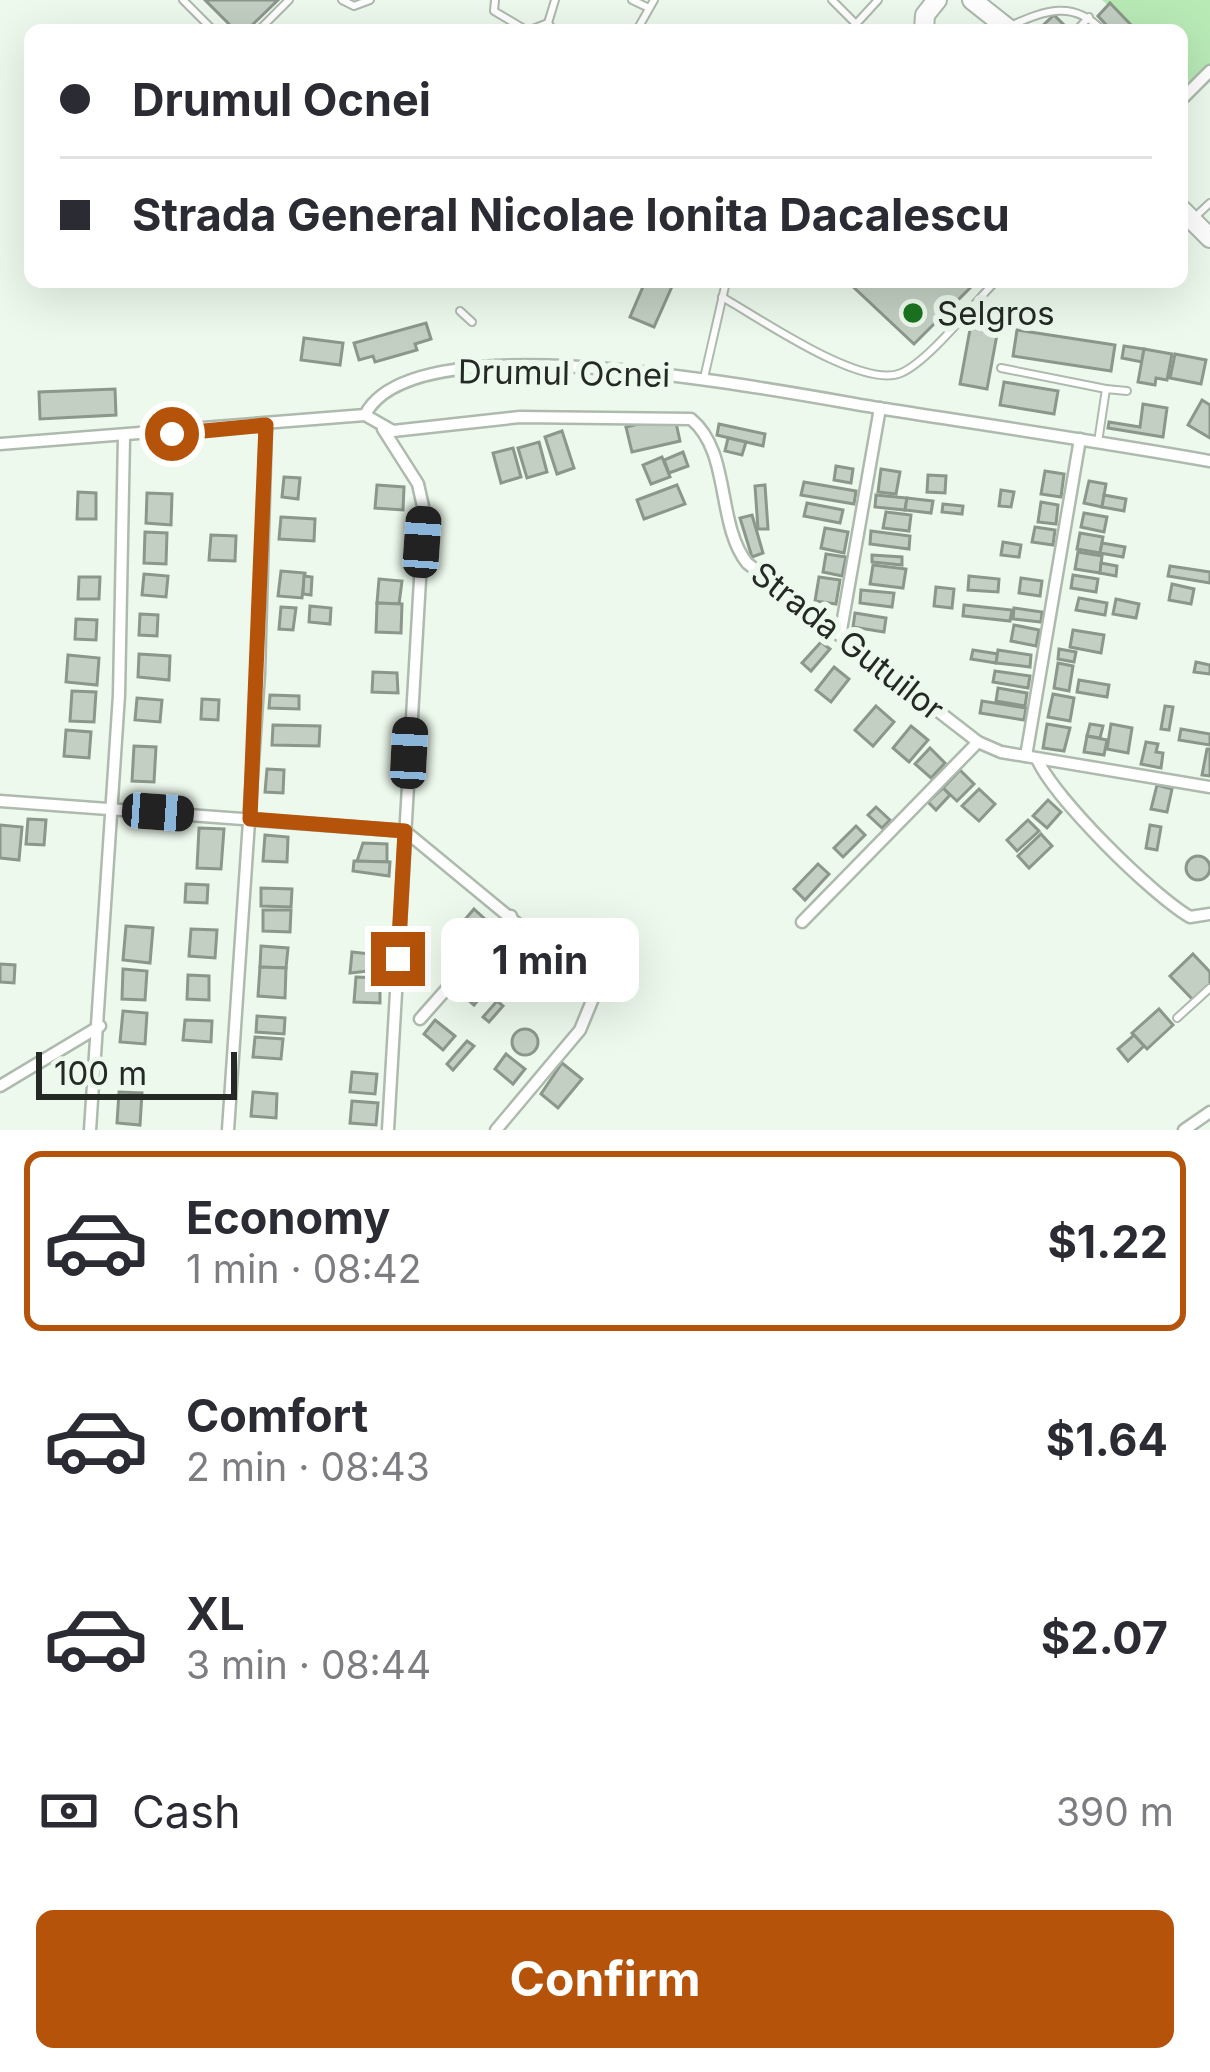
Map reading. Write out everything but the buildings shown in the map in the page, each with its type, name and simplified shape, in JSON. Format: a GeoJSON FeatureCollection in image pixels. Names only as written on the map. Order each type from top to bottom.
{"type":"FeatureCollection","features":[{"type":"Feature","properties":{"kind":"main road"},"geometry":{"type":"LineString","coordinates":[[982,9],[1009,24]]}},
{"type":"Feature","properties":{"kind":"main road"},"geometry":{"type":"LineString","coordinates":[[1188,216],[1210,238]]}},
{"type":"Feature","properties":{"kind":"street"},"geometry":{"type":"LineString","coordinates":[[1188,93],[1210,71]]}},
{"type":"Feature","properties":{"kind":"street","name":"Drumul Ocnei"},"geometry":{"type":"LineString","coordinates":[[365,415],[388,387],[453,370],[628,369],[1210,461]]}},
{"type":"Feature","properties":{"kind":"street"},"geometry":{"type":"LineString","coordinates":[[840,636],[880,408]]}},
{"type":"Feature","properties":{"kind":"street"},"geometry":{"type":"LineString","coordinates":[[0,444],[365,415],[383,429],[418,484],[424,511],[388,1130]]}},
{"type":"Feature","properties":{"kind":"street","name":"Strada Gutuilor"},"geometry":{"type":"LineString","coordinates":[[383,429],[520,417],[691,419],[707,439],[741,555],[978,742],[1031,758],[1210,787]]}},
{"type":"Feature","properties":{"kind":"street"},"geometry":{"type":"LineString","coordinates":[[228,1130],[250,819],[266,425]]}},
{"type":"Feature","properties":{"kind":"street"},"geometry":{"type":"LineString","coordinates":[[90,1130],[111,809],[124,437]]}},
{"type":"Feature","properties":{"kind":"street"},"geometry":{"type":"LineString","coordinates":[[1080,439],[1031,758],[1157,893],[1190,917],[1210,914]]}},
{"type":"Feature","properties":{"kind":"street"},"geometry":{"type":"LineString","coordinates":[[802,922],[978,742]]}},
{"type":"Feature","properties":{"kind":"street"},"geometry":{"type":"LineString","coordinates":[[0,801],[405,831],[582,977],[594,1006],[496,1130]]}},
{"type":"Feature","properties":{"kind":"street"},"geometry":{"type":"LineString","coordinates":[[421,1019],[511,916]]}},
{"type":"Feature","properties":{"kind":"street"},"geometry":{"type":"LineString","coordinates":[[0,1086],[100,1026]]}},
{"type":"Feature","properties":{"kind":"street"},"geometry":{"type":"LineString","coordinates":[[1184,1130],[1210,1112]]}},
{"type":"Feature","properties":{"kind":"lane"},"geometry":{"type":"LineString","coordinates":[[183,0],[207,24]]}},
{"type":"Feature","properties":{"kind":"lane"},"geometry":{"type":"LineString","coordinates":[[265,24],[289,0]]}},
{"type":"Feature","properties":{"kind":"lane"},"geometry":{"type":"LineString","coordinates":[[342,0],[354,6],[370,0]]}},
{"type":"Feature","properties":{"kind":"lane"},"geometry":{"type":"LineString","coordinates":[[495,0],[494,11],[512,24]]}},
{"type":"Feature","properties":{"kind":"lane"},"geometry":{"type":"LineString","coordinates":[[632,0],[652,4]]}},
{"type":"Feature","properties":{"kind":"lane"},"geometry":{"type":"LineString","coordinates":[[832,0],[853,24]]}},
{"type":"Feature","properties":{"kind":"lane"},"geometry":{"type":"LineString","coordinates":[[859,24],[878,0]]}},
{"type":"Feature","properties":{"kind":"lane"},"geometry":{"type":"LineString","coordinates":[[1019,24],[1065,8],[1096,24]]}},
{"type":"Feature","properties":{"kind":"lane"},"geometry":{"type":"LineString","coordinates":[[1084,24],[1089,17]]}},
{"type":"Feature","properties":{"kind":"lane"},"geometry":{"type":"LineString","coordinates":[[704,378],[724,288]]}},
{"type":"Feature","properties":{"kind":"lane"},"geometry":{"type":"LineString","coordinates":[[722,297],[842,364],[887,375],[915,362],[989,288]]}},
{"type":"Feature","properties":{"kind":"lane"},"geometry":{"type":"LineString","coordinates":[[460,311],[472,322]]}},
{"type":"Feature","properties":{"kind":"lane"},"geometry":{"type":"LineString","coordinates":[[1000,368],[1126,391]]}},
{"type":"Feature","properties":{"kind":"lane"},"geometry":{"type":"LineString","coordinates":[[1099,442],[1106,388]]}},
{"type":"Feature","properties":{"kind":"lane"},"geometry":{"type":"LineString","coordinates":[[1177,1018],[1210,988]]}},
{"type":"Feature","properties":{"kind":"green space"},"geometry":{"type":"Polygon","coordinates":[[[1102,0],[1210,0],[1210,64],[1188,85],[1188,24],[1131,24],[1102,0]]]}},
{"type":"Feature","properties":{"kind":"place","name":"Selgros"},"geometry":{"type":"Point","coordinates":[913,313]}},
{"type":"Feature","properties":{"kind":"route"},"geometry":{"type":"LineString","coordinates":[[172,434],[266,425],[260,674],[250,819],[405,831],[398,959]]}}]}
